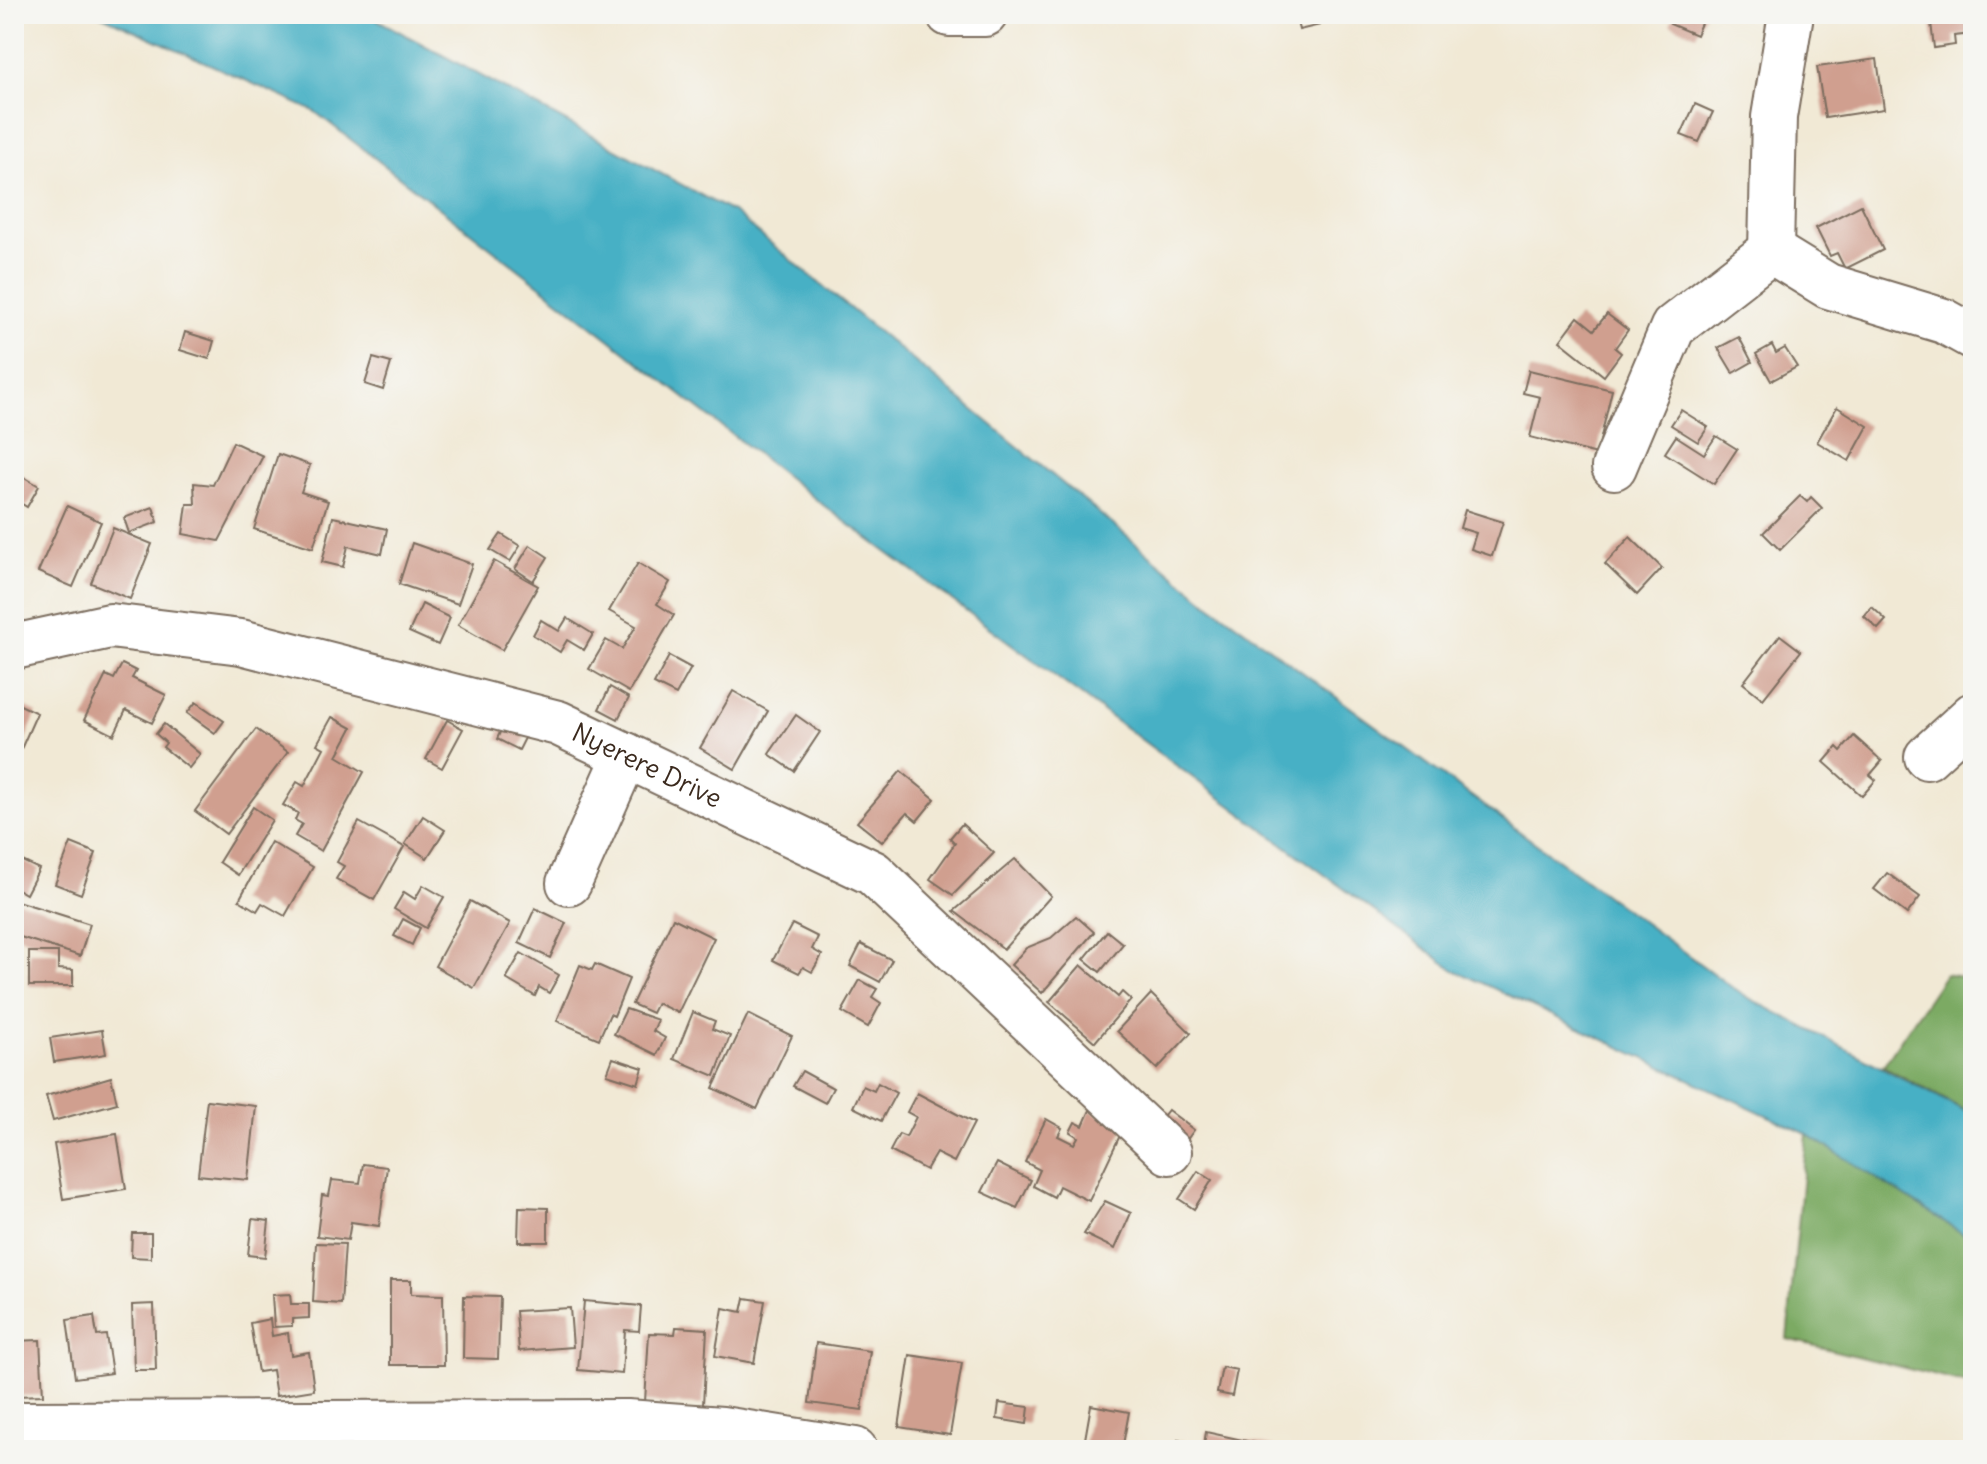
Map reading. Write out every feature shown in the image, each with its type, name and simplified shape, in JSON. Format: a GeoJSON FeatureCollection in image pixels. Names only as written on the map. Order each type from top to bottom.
{"type":"FeatureCollection","features":[{"type":"Feature","properties":{"kind":"street"},"geometry":{"type":"LineString","coordinates":[[949,14],[985,14]]}},
{"type":"Feature","properties":{"kind":"street"},"geometry":{"type":"LineString","coordinates":[[1771,251],[1774,117],[1791,14]]}},
{"type":"Feature","properties":{"kind":"street"},"geometry":{"type":"LineString","coordinates":[[1771,251],[1828,286],[1944,321],[1973,337]]}},
{"type":"Feature","properties":{"kind":"street"},"geometry":{"type":"LineString","coordinates":[[1614,467],[1673,327],[1771,251]]}},
{"type":"Feature","properties":{"kind":"street","name":"Nyerere Drive"},"geometry":{"type":"LineString","coordinates":[[14,647],[110,626],[241,642],[558,723],[873,873],[1169,1152]]}},
{"type":"Feature","properties":{"kind":"street"},"geometry":{"type":"LineString","coordinates":[[1927,757],[1973,715]]}},
{"type":"Feature","properties":{"kind":"street"},"geometry":{"type":"LineString","coordinates":[[569,883],[626,755]]}},
{"type":"Feature","properties":{"kind":"street"},"geometry":{"type":"LineString","coordinates":[[14,1424],[627,1422],[722,1429],[855,1450]]}},
{"type":"Feature","properties":{"kind":"green space"},"geometry":{"type":"Polygon","coordinates":[[[1945,974],[1973,979],[1973,1115],[1883,1066],[1945,974]]]}},
{"type":"Feature","properties":{"kind":"green space"},"geometry":{"type":"Polygon","coordinates":[[[1807,1134],[1973,1240],[1973,1385],[1787,1339],[1807,1134]]]}},
{"type":"Feature","properties":{"kind":"water"},"geometry":{"type":"Polygon","coordinates":[[[98,14],[367,14],[734,213],[1208,603],[1741,994],[1973,1115],[1973,1240],[1807,1134],[1454,970],[831,511],[314,111],[98,14]]]}},
{"type":"Feature","properties":{"kind":"building"},"geometry":{"type":"Polygon","coordinates":[[[1295,14],[1317,14],[1320,25],[1299,30],[1295,14]]]}},
{"type":"Feature","properties":{"kind":"building"},"geometry":{"type":"Polygon","coordinates":[[[1675,14],[1705,14],[1696,35],[1670,24],[1675,14]]]}},
{"type":"Feature","properties":{"kind":"building"},"geometry":{"type":"Polygon","coordinates":[[[1930,14],[1973,14],[1973,34],[1954,36],[1955,45],[1934,48],[1930,14]]]}},
{"type":"Feature","properties":{"kind":"building"},"geometry":{"type":"Polygon","coordinates":[[[1877,59],[1884,109],[1825,118],[1817,67],[1877,59]]]}},
{"type":"Feature","properties":{"kind":"building"},"geometry":{"type":"Polygon","coordinates":[[[1695,104],[1713,112],[1699,142],[1681,135],[1695,104]]]}},
{"type":"Feature","properties":{"kind":"building"},"geometry":{"type":"Polygon","coordinates":[[[1861,205],[1883,250],[1845,269],[1837,253],[1830,256],[1816,228],[1861,205]]]}},
{"type":"Feature","properties":{"kind":"building"},"geometry":{"type":"Polygon","coordinates":[[[1607,314],[1628,330],[1615,348],[1621,353],[1604,376],[1560,341],[1578,317],[1594,330],[1607,314]]]}},
{"type":"Feature","properties":{"kind":"building"},"geometry":{"type":"Polygon","coordinates":[[[185,332],[214,341],[209,359],[180,350],[185,332]]]}},
{"type":"Feature","properties":{"kind":"building"},"geometry":{"type":"Polygon","coordinates":[[[1739,337],[1752,362],[1733,373],[1718,348],[1739,337]]]}},
{"type":"Feature","properties":{"kind":"building"},"geometry":{"type":"Polygon","coordinates":[[[1772,345],[1776,353],[1785,348],[1797,367],[1771,381],[1756,354],[1772,345]]]}},
{"type":"Feature","properties":{"kind":"building"},"geometry":{"type":"Polygon","coordinates":[[[373,358],[391,363],[383,390],[365,384],[373,358]]]}},
{"type":"Feature","properties":{"kind":"building"},"geometry":{"type":"Polygon","coordinates":[[[1529,370],[1612,390],[1597,454],[1530,437],[1540,397],[1523,393],[1529,370]]]}},
{"type":"Feature","properties":{"kind":"building"},"geometry":{"type":"Polygon","coordinates":[[[1837,407],[1868,426],[1849,461],[1817,442],[1837,407]]]}},
{"type":"Feature","properties":{"kind":"building"},"geometry":{"type":"Polygon","coordinates":[[[1681,410],[1708,427],[1698,442],[1671,425],[1681,410]]]}},
{"type":"Feature","properties":{"kind":"building"},"geometry":{"type":"Polygon","coordinates":[[[1676,436],[1704,454],[1716,436],[1737,449],[1714,484],[1665,453],[1676,436]]]}},
{"type":"Feature","properties":{"kind":"building"},"geometry":{"type":"Polygon","coordinates":[[[233,442],[263,456],[219,541],[183,534],[187,504],[195,504],[194,483],[213,485],[233,442]]]}},
{"type":"Feature","properties":{"kind":"building"},"geometry":{"type":"Polygon","coordinates":[[[278,454],[310,465],[301,492],[328,501],[313,548],[254,529],[278,454]]]}},
{"type":"Feature","properties":{"kind":"building"},"geometry":{"type":"Polygon","coordinates":[[[14,471],[39,486],[27,507],[14,499],[14,471]]]}},
{"type":"Feature","properties":{"kind":"building"},"geometry":{"type":"Polygon","coordinates":[[[1800,496],[1807,502],[1811,497],[1822,508],[1780,550],[1763,533],[1800,496]]]}},
{"type":"Feature","properties":{"kind":"building"},"geometry":{"type":"Polygon","coordinates":[[[67,506],[101,522],[73,587],[38,572],[67,506]]]}},
{"type":"Feature","properties":{"kind":"building"},"geometry":{"type":"Polygon","coordinates":[[[153,507],[158,522],[129,533],[124,518],[153,507]]]}},
{"type":"Feature","properties":{"kind":"building"},"geometry":{"type":"Polygon","coordinates":[[[1465,510],[1503,522],[1492,556],[1471,549],[1476,533],[1460,528],[1465,510]]]}},
{"type":"Feature","properties":{"kind":"building"},"geometry":{"type":"Polygon","coordinates":[[[333,517],[387,529],[382,554],[348,546],[343,567],[322,562],[333,517]]]}},
{"type":"Feature","properties":{"kind":"building"},"geometry":{"type":"Polygon","coordinates":[[[113,528],[152,544],[130,599],[91,583],[113,528]]]}},
{"type":"Feature","properties":{"kind":"building"},"geometry":{"type":"Polygon","coordinates":[[[501,534],[520,546],[510,562],[490,550],[501,534]]]}},
{"type":"Feature","properties":{"kind":"building"},"geometry":{"type":"Polygon","coordinates":[[[1630,537],[1662,568],[1637,595],[1605,564],[1630,537]]]}},
{"type":"Feature","properties":{"kind":"building"},"geometry":{"type":"Polygon","coordinates":[[[412,543],[472,564],[458,604],[399,584],[412,543]]]}},
{"type":"Feature","properties":{"kind":"building"},"geometry":{"type":"Polygon","coordinates":[[[530,545],[548,557],[533,581],[515,569],[530,545]]]}},
{"type":"Feature","properties":{"kind":"building"},"geometry":{"type":"Polygon","coordinates":[[[494,561],[538,586],[502,650],[458,625],[494,561]]]}},
{"type":"Feature","properties":{"kind":"building"},"geometry":{"type":"Polygon","coordinates":[[[638,563],[670,582],[657,604],[674,615],[629,692],[589,669],[606,640],[622,649],[636,626],[609,611],[638,563]]]}},
{"type":"Feature","properties":{"kind":"building"},"geometry":{"type":"Polygon","coordinates":[[[422,604],[450,618],[438,645],[409,632],[422,604]]]}},
{"type":"Feature","properties":{"kind":"building"},"geometry":{"type":"Polygon","coordinates":[[[1872,607],[1886,620],[1878,629],[1864,616],[1872,607]]]}},
{"type":"Feature","properties":{"kind":"building"},"geometry":{"type":"Polygon","coordinates":[[[567,618],[593,634],[584,650],[567,640],[560,652],[533,635],[541,620],[559,631],[567,618]]]}},
{"type":"Feature","properties":{"kind":"building"},"geometry":{"type":"Polygon","coordinates":[[[1780,635],[1801,651],[1763,699],[1743,683],[1780,635]]]}},
{"type":"Feature","properties":{"kind":"building"},"geometry":{"type":"Polygon","coordinates":[[[669,656],[691,668],[676,695],[654,684],[669,656]]]}},
{"type":"Feature","properties":{"kind":"building"},"geometry":{"type":"Polygon","coordinates":[[[122,664],[136,671],[132,678],[166,695],[152,723],[126,710],[114,735],[84,720],[106,675],[114,679],[122,664]]]}},
{"type":"Feature","properties":{"kind":"building"},"geometry":{"type":"Polygon","coordinates":[[[610,687],[629,698],[618,719],[599,709],[610,687]]]}},
{"type":"Feature","properties":{"kind":"building"},"geometry":{"type":"Polygon","coordinates":[[[733,691],[768,711],[735,769],[700,748],[733,691]]]}},
{"type":"Feature","properties":{"kind":"building"},"geometry":{"type":"Polygon","coordinates":[[[196,702],[224,721],[215,733],[187,713],[196,702]]]}},
{"type":"Feature","properties":{"kind":"building"},"geometry":{"type":"Polygon","coordinates":[[[16,703],[37,713],[21,749],[14,745],[16,703]]]}},
{"type":"Feature","properties":{"kind":"building"},"geometry":{"type":"Polygon","coordinates":[[[796,715],[820,732],[794,771],[769,754],[796,715]]]}},
{"type":"Feature","properties":{"kind":"building"},"geometry":{"type":"Polygon","coordinates":[[[332,717],[352,728],[337,756],[364,772],[321,851],[295,836],[302,824],[295,820],[298,813],[283,805],[297,782],[304,786],[324,748],[317,744],[332,717]]]}},
{"type":"Feature","properties":{"kind":"building"},"geometry":{"type":"Polygon","coordinates":[[[447,720],[463,729],[442,768],[426,759],[447,720]]]}},
{"type":"Feature","properties":{"kind":"building"},"geometry":{"type":"Polygon","coordinates":[[[504,723],[527,734],[519,750],[497,739],[504,723]]]}},
{"type":"Feature","properties":{"kind":"building"},"geometry":{"type":"Polygon","coordinates":[[[164,724],[200,754],[189,768],[163,747],[166,743],[156,734],[164,724]]]}},
{"type":"Feature","properties":{"kind":"building"},"geometry":{"type":"Polygon","coordinates":[[[256,729],[288,752],[226,834],[195,811],[256,729]]]}},
{"type":"Feature","properties":{"kind":"building"},"geometry":{"type":"Polygon","coordinates":[[[1854,736],[1882,761],[1870,775],[1876,780],[1862,796],[1824,762],[1837,747],[1841,751],[1854,736]]]}},
{"type":"Feature","properties":{"kind":"building"},"geometry":{"type":"Polygon","coordinates":[[[901,771],[935,799],[917,821],[907,813],[882,842],[857,822],[901,771]]]}},
{"type":"Feature","properties":{"kind":"building"},"geometry":{"type":"Polygon","coordinates":[[[253,807],[272,820],[238,875],[219,862],[253,807]]]}},
{"type":"Feature","properties":{"kind":"building"},"geometry":{"type":"Polygon","coordinates":[[[423,816],[445,830],[427,858],[405,844],[423,816]]]}},
{"type":"Feature","properties":{"kind":"building"},"geometry":{"type":"Polygon","coordinates":[[[359,822],[404,847],[374,900],[336,879],[344,866],[337,862],[359,822]]]}},
{"type":"Feature","properties":{"kind":"building"},"geometry":{"type":"Polygon","coordinates":[[[962,824],[994,853],[953,895],[930,879],[955,843],[950,838],[962,824]]]}},
{"type":"Feature","properties":{"kind":"building"},"geometry":{"type":"Polygon","coordinates":[[[271,842],[313,867],[285,916],[262,903],[257,911],[239,900],[271,842]]]}},
{"type":"Feature","properties":{"kind":"building"},"geometry":{"type":"Polygon","coordinates":[[[71,843],[96,853],[81,894],[55,884],[71,843]]]}},
{"type":"Feature","properties":{"kind":"building"},"geometry":{"type":"Polygon","coordinates":[[[14,857],[39,869],[26,894],[14,887],[14,857]]]}},
{"type":"Feature","properties":{"kind":"building"},"geometry":{"type":"Polygon","coordinates":[[[1015,859],[1051,896],[1004,949],[954,911],[1015,859]]]}},
{"type":"Feature","properties":{"kind":"building"},"geometry":{"type":"Polygon","coordinates":[[[1887,873],[1920,897],[1907,914],[1874,889],[1887,873]]]}},
{"type":"Feature","properties":{"kind":"building"},"geometry":{"type":"Polygon","coordinates":[[[423,885],[444,897],[426,928],[394,909],[404,892],[415,899],[423,885]]]}},
{"type":"Feature","properties":{"kind":"building"},"geometry":{"type":"Polygon","coordinates":[[[14,900],[90,924],[80,956],[14,935],[14,900]]]}},
{"type":"Feature","properties":{"kind":"building"},"geometry":{"type":"Polygon","coordinates":[[[470,901],[510,923],[474,988],[435,966],[470,901]]]}},
{"type":"Feature","properties":{"kind":"building"},"geometry":{"type":"Polygon","coordinates":[[[535,908],[566,923],[550,958],[519,943],[535,908]]]}},
{"type":"Feature","properties":{"kind":"building"},"geometry":{"type":"Polygon","coordinates":[[[1076,916],[1094,932],[1042,993],[1011,965],[1026,948],[1051,938],[1076,916]]]}},
{"type":"Feature","properties":{"kind":"building"},"geometry":{"type":"Polygon","coordinates":[[[673,918],[714,938],[678,1013],[657,1003],[652,1013],[632,1004],[673,918]]]}},
{"type":"Feature","properties":{"kind":"building"},"geometry":{"type":"Polygon","coordinates":[[[403,919],[420,928],[412,945],[394,936],[403,919]]]}},
{"type":"Feature","properties":{"kind":"building"},"geometry":{"type":"Polygon","coordinates":[[[792,924],[818,937],[812,949],[822,955],[812,972],[803,967],[799,973],[773,960],[792,924]]]}},
{"type":"Feature","properties":{"kind":"building"},"geometry":{"type":"Polygon","coordinates":[[[1107,931],[1123,944],[1100,972],[1084,959],[1107,931]]]}},
{"type":"Feature","properties":{"kind":"building"},"geometry":{"type":"Polygon","coordinates":[[[861,944],[892,960],[880,982],[850,966],[861,944]]]}},
{"type":"Feature","properties":{"kind":"building"},"geometry":{"type":"Polygon","coordinates":[[[29,952],[58,952],[58,969],[73,970],[73,986],[29,986],[29,952]]]}},
{"type":"Feature","properties":{"kind":"building"},"geometry":{"type":"Polygon","coordinates":[[[521,953],[559,975],[549,993],[539,987],[535,996],[506,979],[521,953]]]}},
{"type":"Feature","properties":{"kind":"building"},"geometry":{"type":"Polygon","coordinates":[[[595,964],[629,979],[614,1016],[610,1014],[599,1039],[557,1021],[580,965],[592,970],[595,964]]]}},
{"type":"Feature","properties":{"kind":"building"},"geometry":{"type":"Polygon","coordinates":[[[1081,965],[1118,997],[1122,992],[1131,1000],[1095,1042],[1049,1002],[1081,965]]]}},
{"type":"Feature","properties":{"kind":"building"},"geometry":{"type":"Polygon","coordinates":[[[860,980],[877,989],[872,997],[881,1003],[868,1027],[842,1012],[860,980]]]}},
{"type":"Feature","properties":{"kind":"building"},"geometry":{"type":"Polygon","coordinates":[[[1151,994],[1191,1033],[1157,1069],[1117,1031],[1151,994]]]}},
{"type":"Feature","properties":{"kind":"building"},"geometry":{"type":"Polygon","coordinates":[[[626,1009],[658,1020],[653,1031],[665,1038],[657,1055],[614,1034],[626,1009]]]}},
{"type":"Feature","properties":{"kind":"building"},"geometry":{"type":"Polygon","coordinates":[[[693,1012],[715,1021],[712,1029],[730,1036],[715,1076],[674,1059],[693,1012]]]}},
{"type":"Feature","properties":{"kind":"building"},"geometry":{"type":"Polygon","coordinates":[[[748,1014],[792,1036],[757,1109],[713,1088],[748,1014]]]}},
{"type":"Feature","properties":{"kind":"building"},"geometry":{"type":"Polygon","coordinates":[[[102,1030],[106,1054],[54,1062],[50,1038],[102,1030]]]}},
{"type":"Feature","properties":{"kind":"building"},"geometry":{"type":"Polygon","coordinates":[[[613,1058],[643,1068],[638,1084],[607,1074],[613,1058]]]}},
{"type":"Feature","properties":{"kind":"building"},"geometry":{"type":"Polygon","coordinates":[[[802,1071],[833,1088],[825,1103],[793,1086],[802,1071]]]}},
{"type":"Feature","properties":{"kind":"building"},"geometry":{"type":"Polygon","coordinates":[[[111,1077],[117,1103],[53,1121],[46,1096],[111,1077]]]}},
{"type":"Feature","properties":{"kind":"building"},"geometry":{"type":"Polygon","coordinates":[[[878,1083],[896,1093],[881,1121],[853,1107],[863,1086],[874,1091],[878,1083]]]}},
{"type":"Feature","properties":{"kind":"building"},"geometry":{"type":"Polygon","coordinates":[[[917,1093],[974,1123],[954,1162],[936,1153],[926,1170],[890,1151],[899,1134],[906,1137],[916,1117],[907,1112],[917,1093]]]}},
{"type":"Feature","properties":{"kind":"building"},"geometry":{"type":"Polygon","coordinates":[[[207,1100],[256,1106],[248,1180],[198,1175],[207,1100]]]}},
{"type":"Feature","properties":{"kind":"building"},"geometry":{"type":"Polygon","coordinates":[[[1090,1110],[1124,1127],[1089,1201],[1059,1186],[1054,1197],[1033,1186],[1040,1170],[1025,1162],[1046,1119],[1062,1128],[1058,1136],[1074,1144],[1078,1137],[1070,1132],[1075,1122],[1083,1126],[1090,1110]]]}},
{"type":"Feature","properties":{"kind":"building"},"geometry":{"type":"Polygon","coordinates":[[[1168,1110],[1194,1130],[1183,1145],[1156,1125],[1168,1110]]]}},
{"type":"Feature","properties":{"kind":"building"},"geometry":{"type":"Polygon","coordinates":[[[117,1134],[126,1189],[63,1199],[54,1144],[117,1134]]]}},
{"type":"Feature","properties":{"kind":"building"},"geometry":{"type":"Polygon","coordinates":[[[997,1163],[1031,1180],[1017,1208],[982,1192],[997,1163]]]}},
{"type":"Feature","properties":{"kind":"building"},"geometry":{"type":"Polygon","coordinates":[[[363,1164],[387,1167],[379,1226],[351,1222],[348,1240],[317,1236],[322,1195],[329,1196],[332,1180],[360,1183],[363,1164]]]}},
{"type":"Feature","properties":{"kind":"building"},"geometry":{"type":"Polygon","coordinates":[[[1198,1171],[1212,1180],[1194,1209],[1179,1199],[1198,1171]]]}},
{"type":"Feature","properties":{"kind":"building"},"geometry":{"type":"Polygon","coordinates":[[[1105,1201],[1131,1213],[1115,1249],[1084,1234],[1105,1201]]]}},
{"type":"Feature","properties":{"kind":"building"},"geometry":{"type":"Polygon","coordinates":[[[519,1207],[548,1208],[548,1242],[518,1242],[519,1207]]]}},
{"type":"Feature","properties":{"kind":"building"},"geometry":{"type":"Polygon","coordinates":[[[252,1219],[269,1221],[265,1257],[248,1255],[252,1219]]]}},
{"type":"Feature","properties":{"kind":"building"},"geometry":{"type":"Polygon","coordinates":[[[132,1233],[151,1233],[151,1258],[131,1257],[132,1233]]]}},
{"type":"Feature","properties":{"kind":"building"},"geometry":{"type":"Polygon","coordinates":[[[316,1243],[345,1244],[341,1304],[313,1302],[316,1243]]]}},
{"type":"Feature","properties":{"kind":"building"},"geometry":{"type":"Polygon","coordinates":[[[390,1280],[411,1280],[411,1294],[443,1295],[444,1365],[390,1365],[390,1280]]]}},
{"type":"Feature","properties":{"kind":"building"},"geometry":{"type":"Polygon","coordinates":[[[290,1294],[291,1304],[309,1304],[309,1318],[292,1319],[292,1326],[274,1327],[272,1295],[290,1294]]]}},
{"type":"Feature","properties":{"kind":"building"},"geometry":{"type":"Polygon","coordinates":[[[464,1296],[500,1297],[498,1359],[463,1358],[464,1296]]]}},
{"type":"Feature","properties":{"kind":"building"},"geometry":{"type":"Polygon","coordinates":[[[745,1298],[765,1301],[754,1363],[715,1356],[723,1308],[742,1312],[745,1298]]]}},
{"type":"Feature","properties":{"kind":"building"},"geometry":{"type":"Polygon","coordinates":[[[584,1301],[641,1306],[639,1331],[625,1330],[622,1374],[578,1370],[584,1301]]]}},
{"type":"Feature","properties":{"kind":"building"},"geometry":{"type":"Polygon","coordinates":[[[154,1304],[156,1370],[134,1370],[132,1305],[154,1304]]]}},
{"type":"Feature","properties":{"kind":"building"},"geometry":{"type":"Polygon","coordinates":[[[570,1308],[573,1347],[519,1351],[516,1311],[570,1308]]]}},
{"type":"Feature","properties":{"kind":"building"},"geometry":{"type":"Polygon","coordinates":[[[94,1316],[97,1336],[106,1335],[112,1373],[75,1378],[67,1320],[94,1316]]]}},
{"type":"Feature","properties":{"kind":"building"},"geometry":{"type":"Polygon","coordinates":[[[270,1319],[272,1336],[288,1333],[291,1355],[309,1352],[314,1390],[276,1396],[272,1370],[258,1372],[250,1323],[270,1319]]]}},
{"type":"Feature","properties":{"kind":"building"},"geometry":{"type":"Polygon","coordinates":[[[676,1327],[707,1329],[703,1405],[645,1402],[649,1333],[675,1334],[676,1327]]]}},
{"type":"Feature","properties":{"kind":"building"},"geometry":{"type":"Polygon","coordinates":[[[40,1340],[43,1395],[16,1396],[14,1341],[40,1340]]]}},
{"type":"Feature","properties":{"kind":"building"},"geometry":{"type":"Polygon","coordinates":[[[816,1343],[870,1351],[862,1410],[809,1403],[816,1343]]]}},
{"type":"Feature","properties":{"kind":"building"},"geometry":{"type":"Polygon","coordinates":[[[910,1355],[962,1363],[950,1435],[899,1427],[910,1355]]]}},
{"type":"Feature","properties":{"kind":"building"},"geometry":{"type":"Polygon","coordinates":[[[1222,1367],[1237,1370],[1232,1396],[1217,1393],[1222,1367]]]}},
{"type":"Feature","properties":{"kind":"building"},"geometry":{"type":"Polygon","coordinates":[[[999,1403],[1029,1407],[1027,1424],[997,1419],[999,1403]]]}},
{"type":"Feature","properties":{"kind":"building"},"geometry":{"type":"Polygon","coordinates":[[[1091,1405],[1129,1412],[1122,1450],[1084,1445],[1091,1405]]]}},
{"type":"Feature","properties":{"kind":"building"},"geometry":{"type":"Polygon","coordinates":[[[1206,1432],[1283,1450],[1176,1450],[1178,1440],[1204,1445],[1206,1432]]]}}]}
